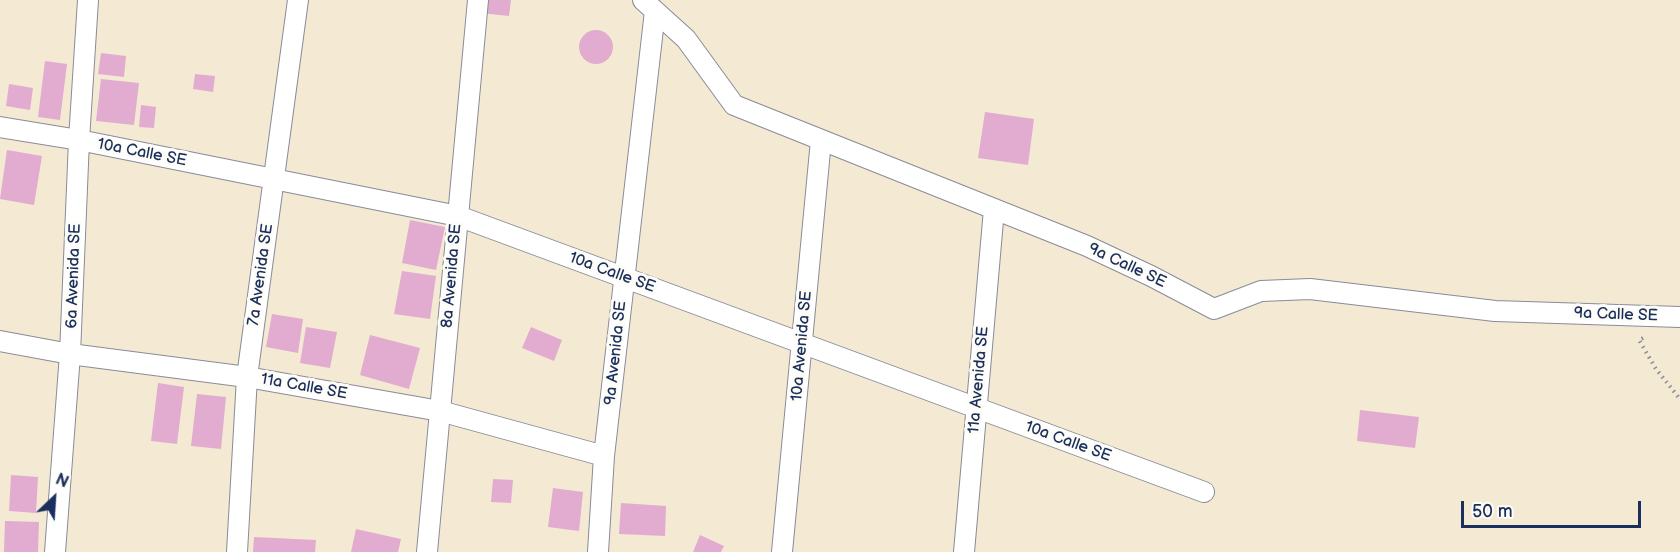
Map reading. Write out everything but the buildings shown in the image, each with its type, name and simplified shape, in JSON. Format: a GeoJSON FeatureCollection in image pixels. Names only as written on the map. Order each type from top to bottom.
{"type":"FeatureCollection","features":[{"type":"Feature","properties":{"kind":"street","name":"6a Avenida SE"},"geometry":{"type":"LineString","coordinates":[[55,552],[70,354],[79,141],[88,0]]}},
{"type":"Feature","properties":{"kind":"street","name":"7a Avenida SE"},"geometry":{"type":"LineString","coordinates":[[237,552],[247,377],[298,0]]}},
{"type":"Feature","properties":{"kind":"street","name":"8a Avenida SE"},"geometry":{"type":"LineString","coordinates":[[427,552],[478,0]]}},
{"type":"Feature","properties":{"kind":"street","name":"9a Calle SE"},"geometry":{"type":"LineString","coordinates":[[649,5],[686,39],[734,105],[1087,246],[1152,276],[1214,309],[1261,291],[1310,289],[1495,310],[1678,317]]}},
{"type":"Feature","properties":{"kind":"street","name":"9a Avenida SE"},"geometry":{"type":"LineString","coordinates":[[598,552],[604,456],[624,278],[649,5]]}},
{"type":"Feature","properties":{"kind":"street","name":"10a Calle SE"},"geometry":{"type":"LineString","coordinates":[[0,127],[458,216],[1204,492]]}},
{"type":"Feature","properties":{"kind":"street","name":"10a Avenida SE"},"geometry":{"type":"LineString","coordinates":[[782,552],[821,140]]}},
{"type":"Feature","properties":{"kind":"street","name":"11a Avenida SE"},"geometry":{"type":"LineString","coordinates":[[964,552],[994,209]]}},
{"type":"Feature","properties":{"kind":"street","name":"11a Calle SE"},"geometry":{"type":"LineString","coordinates":[[0,341],[70,354],[247,377],[440,411],[604,456]]}},
{"type":"Feature","properties":{"kind":"path"},"geometry":{"type":"LineString","coordinates":[[1678,317],[1639,340],[1656,369],[1680,399]]}}]}
